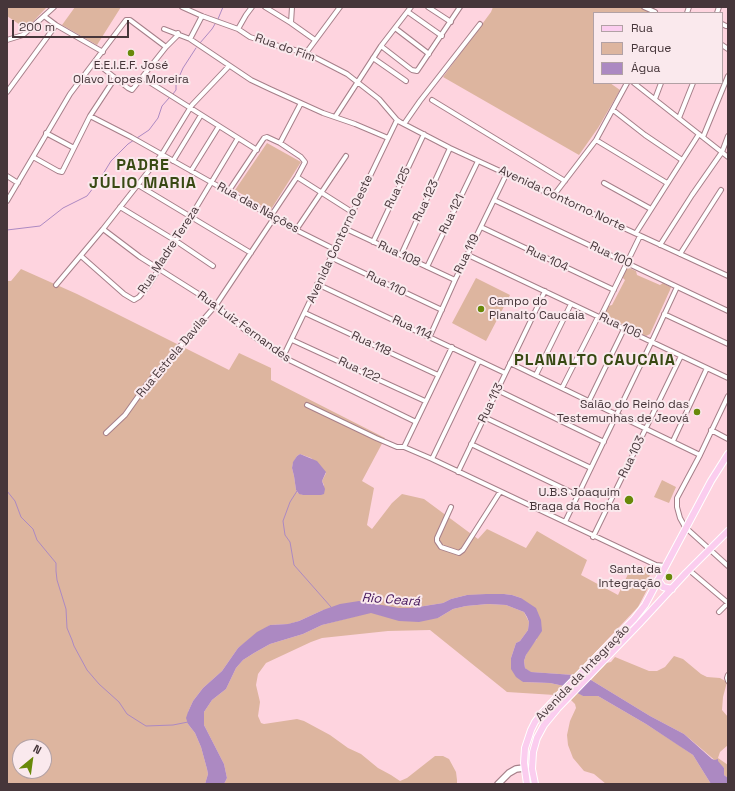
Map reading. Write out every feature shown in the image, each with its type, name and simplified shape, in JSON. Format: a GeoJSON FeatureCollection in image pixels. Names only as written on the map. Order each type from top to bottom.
{"type":"FeatureCollection","features":[{"type":"Feature","properties":{"kind":"main road","name":"Avenida da Integração"},"geometry":{"type":"LineString","coordinates":[[527,784],[524,768],[525,748],[531,730],[541,714],[634,619],[652,591],[685,527],[728,454]]}},
{"type":"Feature","properties":{"kind":"main road","name":"Avenida da Integração"},"geometry":{"type":"LineString","coordinates":[[535,784],[532,762],[537,738],[544,725],[689,570],[728,531]]}},
{"type":"Feature","properties":{"kind":"main road"},"geometry":{"type":"LineString","coordinates":[[658,580],[664,588],[672,589]]}},
{"type":"Feature","properties":{"kind":"main road"},"geometry":{"type":"LineString","coordinates":[[652,591],[659,592],[664,598]]}},
{"type":"Feature","properties":{"kind":"street"},"geometry":{"type":"LineString","coordinates":[[7,40],[23,34],[54,7]]}},
{"type":"Feature","properties":{"kind":"street","name":"Rua do Fim"},"geometry":{"type":"LineString","coordinates":[[182,7],[188,8],[202,16],[238,29],[250,37],[306,53],[347,74],[379,99],[397,120]]}},
{"type":"Feature","properties":{"kind":"street"},"geometry":{"type":"LineString","coordinates":[[238,29],[252,7]]}},
{"type":"Feature","properties":{"kind":"street"},"geometry":{"type":"LineString","coordinates":[[265,7],[315,40]]}},
{"type":"Feature","properties":{"kind":"street"},"geometry":{"type":"LineString","coordinates":[[291,23],[292,7]]}},
{"type":"Feature","properties":{"kind":"street"},"geometry":{"type":"LineString","coordinates":[[306,53],[340,7]]}},
{"type":"Feature","properties":{"kind":"street"},"geometry":{"type":"LineString","coordinates":[[335,116],[380,46],[411,7]]}},
{"type":"Feature","properties":{"kind":"street"},"geometry":{"type":"LineString","coordinates":[[428,7],[451,22]]}},
{"type":"Feature","properties":{"kind":"street"},"geometry":{"type":"LineString","coordinates":[[380,46],[417,71],[442,36],[460,7]]}},
{"type":"Feature","properties":{"kind":"street"},"geometry":{"type":"LineString","coordinates":[[644,7],[656,11]]}},
{"type":"Feature","properties":{"kind":"street"},"geometry":{"type":"LineString","coordinates":[[408,12],[442,36]]}},
{"type":"Feature","properties":{"kind":"street"},"geometry":{"type":"LineString","coordinates":[[44,16],[56,26],[103,52]]}},
{"type":"Feature","properties":{"kind":"street"},"geometry":{"type":"LineString","coordinates":[[190,39],[202,16]]}},
{"type":"Feature","properties":{"kind":"street"},"geometry":{"type":"LineString","coordinates":[[7,201],[70,94],[128,20],[166,47]]}},
{"type":"Feature","properties":{"kind":"street"},"geometry":{"type":"LineString","coordinates":[[404,124],[480,24]]}},
{"type":"Feature","properties":{"kind":"street"},"geometry":{"type":"LineString","coordinates":[[7,92],[56,26]]}},
{"type":"Feature","properties":{"kind":"street"},"geometry":{"type":"LineString","coordinates":[[395,28],[429,54]]}},
{"type":"Feature","properties":{"kind":"street"},"geometry":{"type":"LineString","coordinates":[[164,29],[178,33],[190,39],[251,80],[301,103],[388,138]]}},
{"type":"Feature","properties":{"kind":"street"},"geometry":{"type":"LineString","coordinates":[[95,62],[132,90],[178,33]]}},
{"type":"Feature","properties":{"kind":"street"},"geometry":{"type":"LineString","coordinates":[[373,58],[406,81]]}},
{"type":"Feature","properties":{"kind":"street"},"geometry":{"type":"LineString","coordinates":[[56,285],[103,229],[162,154],[190,108],[229,66]]}},
{"type":"Feature","properties":{"kind":"street"},"geometry":{"type":"LineString","coordinates":[[562,388],[614,290],[651,209],[682,160],[701,136],[728,76]]}},
{"type":"Feature","properties":{"kind":"street"},"geometry":{"type":"LineString","coordinates":[[33,157],[62,172],[90,116],[116,78]]}},
{"type":"Feature","properties":{"kind":"street"},"geometry":{"type":"LineString","coordinates":[[143,78],[256,150]]}},
{"type":"Feature","properties":{"kind":"street"},"geometry":{"type":"LineString","coordinates":[[554,195],[596,140],[626,84]]}},
{"type":"Feature","properties":{"kind":"street"},"geometry":{"type":"LineString","coordinates":[[635,84],[728,157]]}},
{"type":"Feature","properties":{"kind":"street"},"geometry":{"type":"LineString","coordinates":[[655,99],[661,84]]}},
{"type":"Feature","properties":{"kind":"street"},"geometry":{"type":"LineString","coordinates":[[679,118],[693,84]]}},
{"type":"Feature","properties":{"kind":"street"},"geometry":{"type":"LineString","coordinates":[[432,100],[565,181]]}},
{"type":"Feature","properties":{"kind":"street"},"geometry":{"type":"LineString","coordinates":[[228,192],[264,138],[269,138],[280,143],[301,103]]}},
{"type":"Feature","properties":{"kind":"street"},"geometry":{"type":"LineString","coordinates":[[613,110],[645,135],[682,160]]}},
{"type":"Feature","properties":{"kind":"street"},"geometry":{"type":"LineString","coordinates":[[173,161],[201,115]]}},
{"type":"Feature","properties":{"kind":"street","name":"Rua das Nações"},"geometry":{"type":"LineString","coordinates":[[90,116],[137,140],[272,217],[334,249]]}},
{"type":"Feature","properties":{"kind":"street","name":"Avenida Contorno Norte"},"geometry":{"type":"LineString","coordinates":[[397,120],[450,148],[728,276]]}},
{"type":"Feature","properties":{"kind":"street","name":"Avenida Contorno Oeste"},"geometry":{"type":"LineString","coordinates":[[283,357],[397,120]]}},
{"type":"Feature","properties":{"kind":"street"},"geometry":{"type":"LineString","coordinates":[[191,171],[219,126]]}},
{"type":"Feature","properties":{"kind":"street"},"geometry":{"type":"LineString","coordinates":[[46,133],[74,148]]}},
{"type":"Feature","properties":{"kind":"street","name":"Rua 125"},"geometry":{"type":"LineString","coordinates":[[373,242],[424,134]]}},
{"type":"Feature","properties":{"kind":"street"},"geometry":{"type":"LineString","coordinates":[[660,245],[722,152],[728,136]]}},
{"type":"Feature","properties":{"kind":"street","name":"Rua Madre Tereza"},"geometry":{"type":"LineString","coordinates":[[81,256],[113,285],[134,300],[139,297],[149,285],[238,138]]}},
{"type":"Feature","properties":{"kind":"street"},"geometry":{"type":"LineString","coordinates":[[596,140],[667,183]]}},
{"type":"Feature","properties":{"kind":"street","name":"Rua Estrela Davila"},"geometry":{"type":"LineString","coordinates":[[106,433],[125,415],[147,384],[216,305],[251,253],[297,177],[305,162],[302,157],[280,143]]}},
{"type":"Feature","properties":{"kind":"street","name":"Rua 123"},"geometry":{"type":"LineString","coordinates":[[401,255],[450,148]]}},
{"type":"Feature","properties":{"kind":"street"},"geometry":{"type":"LineString","coordinates":[[296,230],[320,192],[346,156]]}},
{"type":"Feature","properties":{"kind":"street","name":"Rua 121"},"geometry":{"type":"LineString","coordinates":[[427,267],[478,160]]}},
{"type":"Feature","properties":{"kind":"street","name":"Rua 119"},"geometry":{"type":"LineString","coordinates":[[430,336],[455,280],[507,173]]}},
{"type":"Feature","properties":{"kind":"street"},"geometry":{"type":"LineString","coordinates":[[7,176],[18,183]]}},
{"type":"Feature","properties":{"kind":"street"},"geometry":{"type":"LineString","coordinates":[[297,177],[352,212]]}},
{"type":"Feature","properties":{"kind":"street"},"geometry":{"type":"LineString","coordinates":[[604,183],[651,209]]}},
{"type":"Feature","properties":{"kind":"street"},"geometry":{"type":"LineString","coordinates":[[138,185],[251,253]]}},
{"type":"Feature","properties":{"kind":"street"},"geometry":{"type":"LineString","coordinates":[[680,254],[721,190]]}},
{"type":"Feature","properties":{"kind":"street","name":"Rua 100"},"geometry":{"type":"LineString","coordinates":[[494,200],[728,311]]}},
{"type":"Feature","properties":{"kind":"street"},"geometry":{"type":"LineString","coordinates":[[120,207],[176,241],[213,266]]}},
{"type":"Feature","properties":{"kind":"street","name":"Rua 108"},"geometry":{"type":"LineString","coordinates":[[344,228],[455,280]]}},
{"type":"Feature","properties":{"kind":"street","name":"Rua 104"},"geometry":{"type":"LineString","coordinates":[[480,228],[614,290]]}},
{"type":"Feature","properties":{"kind":"street","name":"Rua Luiz Fernandes"},"geometry":{"type":"LineString","coordinates":[[103,229],[140,257],[216,305],[246,331],[283,357],[416,422]]}},
{"type":"Feature","properties":{"kind":"street","name":"Rua 106"},"geometry":{"type":"LineString","coordinates":[[468,255],[728,378]]}},
{"type":"Feature","properties":{"kind":"street","name":"Rua 110"},"geometry":{"type":"LineString","coordinates":[[330,257],[442,310]]}},
{"type":"Feature","properties":{"kind":"street","name":"Rua 114"},"geometry":{"type":"LineString","coordinates":[[317,284],[430,336],[505,373]]}},
{"type":"Feature","properties":{"kind":"street"},"geometry":{"type":"LineString","coordinates":[[565,522],[652,341],[676,287]]}},
{"type":"Feature","properties":{"kind":"street","name":"Rua 113"},"geometry":{"type":"LineString","coordinates":[[458,472],[545,291]]}},
{"type":"Feature","properties":{"kind":"street"},"geometry":{"type":"LineString","coordinates":[[536,375],[571,304]]}},
{"type":"Feature","properties":{"kind":"street","name":"Rua 118"},"geometry":{"type":"LineString","coordinates":[[305,313],[438,375]]}},
{"type":"Feature","properties":{"kind":"street"},"geometry":{"type":"LineString","coordinates":[[664,314],[728,344]]}},
{"type":"Feature","properties":{"kind":"street"},"geometry":{"type":"LineString","coordinates":[[589,401],[624,329]]}},
{"type":"Feature","properties":{"kind":"street","name":"Rua 122"},"geometry":{"type":"LineString","coordinates":[[292,340],[426,401]]}},
{"type":"Feature","properties":{"kind":"street"},"geometry":{"type":"LineString","coordinates":[[404,447],[452,348]]}},
{"type":"Feature","properties":{"kind":"street","name":"Rua 103"},"geometry":{"type":"LineString","coordinates":[[593,536],[681,356]]}},
{"type":"Feature","properties":{"kind":"street"},"geometry":{"type":"LineString","coordinates":[[432,459],[479,361]]}},
{"type":"Feature","properties":{"kind":"street"},"geometry":{"type":"LineString","coordinates":[[510,363],[700,455]]}},
{"type":"Feature","properties":{"kind":"street"},"geometry":{"type":"LineString","coordinates":[[673,441],[708,368]]}},
{"type":"Feature","properties":{"kind":"street"},"geometry":{"type":"LineString","coordinates":[[497,390],[604,442]]}},
{"type":"Feature","properties":{"kind":"street"},"geometry":{"type":"LineString","coordinates":[[728,396],[700,455],[677,498],[678,513],[685,527],[728,566]]}},
{"type":"Feature","properties":{"kind":"street"},"geometry":{"type":"LineString","coordinates":[[307,405],[397,447],[404,447],[432,459],[656,565],[665,566]]}},
{"type":"Feature","properties":{"kind":"street"},"geometry":{"type":"LineString","coordinates":[[484,417],[591,468]]}},
{"type":"Feature","properties":{"kind":"street"},"geometry":{"type":"LineString","coordinates":[[712,430],[728,439]]}},
{"type":"Feature","properties":{"kind":"street"},"geometry":{"type":"LineString","coordinates":[[471,444],[577,495]]}},
{"type":"Feature","properties":{"kind":"street"},"geometry":{"type":"LineString","coordinates":[[451,507],[437,541],[441,547],[459,553],[463,550],[500,492]]}},
{"type":"Feature","properties":{"kind":"street"},"geometry":{"type":"LineString","coordinates":[[689,570],[728,603],[719,612]]}},
{"type":"Feature","properties":{"kind":"street"},"geometry":{"type":"LineString","coordinates":[[728,675],[728,681]]}},
{"type":"Feature","properties":{"kind":"street"},"geometry":{"type":"LineString","coordinates":[[498,784],[509,773],[516,769],[524,768]]}},
{"type":"Feature","properties":{"kind":"green space"},"geometry":{"type":"Polygon","coordinates":[[[7,7],[47,7],[26,29],[7,16],[7,7]]]}},
{"type":"Feature","properties":{"kind":"green space"},"geometry":{"type":"Polygon","coordinates":[[[75,7],[121,7],[97,45],[62,25],[75,7]]]}},
{"type":"Feature","properties":{"kind":"green space"},"geometry":{"type":"Polygon","coordinates":[[[493,7],[655,7],[653,12],[593,12],[593,84],[611,84],[620,90],[598,128],[579,155],[443,77],[491,12],[493,7]]]}},
{"type":"Feature","properties":{"kind":"green space"},"geometry":{"type":"Polygon","coordinates":[[[267,143],[301,162],[270,211],[235,190],[267,143]]]}},
{"type":"Feature","properties":{"kind":"green space"},"geometry":{"type":"Polygon","coordinates":[[[629,268],[636,271],[637,275],[660,285],[663,283],[671,287],[650,334],[646,336],[606,316],[605,312],[608,306],[612,305],[625,280],[622,277],[625,270],[629,268]]]}},
{"type":"Feature","properties":{"kind":"green space"},"geometry":{"type":"Polygon","coordinates":[[[21,269],[77,294],[229,370],[239,353],[271,368],[271,380],[385,438],[362,481],[374,488],[367,525],[372,529],[392,503],[402,494],[424,499],[478,539],[487,529],[526,548],[537,531],[587,560],[581,575],[618,595],[629,572],[648,566],[653,568],[646,584],[649,586],[638,607],[574,675],[530,672],[525,668],[524,661],[526,655],[530,647],[537,639],[521,598],[512,595],[467,595],[451,599],[443,603],[412,608],[323,610],[289,624],[270,625],[238,648],[222,671],[203,688],[193,701],[188,712],[188,724],[195,733],[201,747],[207,769],[208,774],[205,784],[7,784],[7,281],[11,281],[21,269]],[[300,454],[293,463],[292,468],[296,490],[298,493],[303,495],[321,495],[324,485],[322,481],[326,473],[311,458],[300,454]]]}},
{"type":"Feature","properties":{"kind":"green space","name":"Campo do Planalto Caucaia"},"geometry":{"type":"Polygon","coordinates":[[[476,278],[510,295],[486,341],[452,323],[476,278]]]}},
{"type":"Feature","properties":{"kind":"green space"},"geometry":{"type":"Polygon","coordinates":[[[662,480],[676,487],[669,503],[654,497],[662,480]]]}},
{"type":"Feature","properties":{"kind":"green space"},"geometry":{"type":"Polygon","coordinates":[[[488,604],[506,605],[524,612],[529,622],[528,630],[520,641],[516,643],[511,658],[523,682],[550,683],[564,686],[555,695],[507,692],[430,630],[388,631],[322,638],[266,663],[258,674],[256,685],[260,702],[258,716],[261,723],[264,724],[297,719],[304,721],[330,735],[348,748],[361,754],[378,768],[400,781],[407,778],[435,756],[443,756],[449,759],[456,772],[457,783],[224,784],[227,778],[224,764],[204,725],[204,712],[212,700],[226,689],[236,668],[243,660],[270,644],[303,634],[322,625],[371,612],[383,616],[438,618],[453,609],[488,604]]]}},
{"type":"Feature","properties":{"kind":"green space"},"geometry":{"type":"Polygon","coordinates":[[[674,656],[683,659],[707,677],[720,678],[727,682],[723,697],[722,710],[728,717],[728,745],[720,752],[718,758],[728,765],[728,778],[724,775],[724,768],[684,734],[650,716],[591,680],[606,663],[611,662],[615,657],[649,671],[657,671],[665,667],[674,656]]]}},
{"type":"Feature","properties":{"kind":"green space"},"geometry":{"type":"Polygon","coordinates":[[[577,692],[583,696],[598,696],[677,744],[693,755],[711,784],[606,784],[594,774],[584,771],[573,758],[568,745],[567,735],[570,721],[576,708],[575,704],[570,699],[577,692]]]}},
{"type":"Feature","properties":{"kind":"water"},"geometry":{"type":"Polygon","coordinates":[[[300,454],[317,461],[326,472],[322,481],[325,489],[324,494],[303,495],[299,494],[296,490],[292,468],[293,462],[300,454]]]}},
{"type":"Feature","properties":{"kind":"water","name":"Rio Ceará"},"geometry":{"type":"Polygon","coordinates":[[[467,595],[512,595],[521,598],[536,608],[541,620],[542,631],[526,655],[524,661],[525,668],[531,672],[574,675],[591,680],[650,716],[684,734],[712,759],[718,759],[724,768],[724,775],[728,778],[728,784],[711,784],[693,755],[646,724],[598,696],[583,696],[564,686],[550,683],[523,682],[516,677],[511,669],[511,658],[516,643],[520,641],[528,630],[529,622],[524,612],[506,605],[488,604],[453,609],[438,618],[419,622],[399,621],[371,613],[322,625],[303,634],[270,644],[254,653],[243,660],[236,668],[226,689],[212,700],[204,712],[204,725],[224,764],[227,778],[224,784],[205,784],[208,774],[207,769],[201,747],[186,718],[188,712],[193,701],[203,688],[222,671],[238,648],[257,632],[270,625],[288,624],[299,621],[340,604],[359,601],[399,608],[412,608],[443,603],[451,599],[467,595]]]}},
{"type":"Feature","properties":{"kind":"waterway"},"geometry":{"type":"LineString","coordinates":[[218,19],[223,7]]}},
{"type":"Feature","properties":{"kind":"waterway"},"geometry":{"type":"LineString","coordinates":[[200,43],[215,24]]}},
{"type":"Feature","properties":{"kind":"waterway"},"geometry":{"type":"LineString","coordinates":[[173,94],[176,90],[176,84],[183,68],[196,48]]}},
{"type":"Feature","properties":{"kind":"waterway"},"geometry":{"type":"LineString","coordinates":[[137,138],[149,130],[158,118],[162,106],[169,98]]}},
{"type":"Feature","properties":{"kind":"waterway"},"geometry":{"type":"LineString","coordinates":[[7,230],[40,226],[63,208],[87,196],[111,161],[134,140]]}},
{"type":"Feature","properties":{"kind":"waterway"},"geometry":{"type":"LineString","coordinates":[[7,491],[15,501],[21,517],[33,529],[37,540],[56,563],[57,580],[66,609],[67,628],[74,646],[87,670],[99,684],[119,702],[127,714],[146,726],[173,725],[188,722]]}},
{"type":"Feature","properties":{"kind":"waterway"},"geometry":{"type":"LineString","coordinates":[[297,491],[290,502],[283,521],[285,535],[290,542],[294,565],[331,607]]}},
{"type":"Feature","properties":{"kind":"place","name":"E.E.I.E.F. José Olavo Lopes Moreira"},"geometry":{"type":"Point","coordinates":[131,53]}},
{"type":"Feature","properties":{"kind":"place","name":"Campo do Planalto Caucaia"},"geometry":{"type":"Point","coordinates":[481,309]}},
{"type":"Feature","properties":{"kind":"place","name":"Salão do Reino das Testemunhas de Jeová"},"geometry":{"type":"Point","coordinates":[697,412]}},
{"type":"Feature","properties":{"kind":"place","name":"U.B.S Joaquim Braga da Rocha"},"geometry":{"type":"Point","coordinates":[629,500]}},
{"type":"Feature","properties":{"kind":"place","name":"Santa da Integração"},"geometry":{"type":"Point","coordinates":[669,577]}},
{"type":"Feature","properties":{"kind":"district","name":"PADRE JÚLIO MARIA"},"geometry":{"type":"Point","coordinates":[143,175]}},
{"type":"Feature","properties":{"kind":"district","name":"PLANALTO CAUCAIA"},"geometry":{"type":"Point","coordinates":[595,361]}}]}
